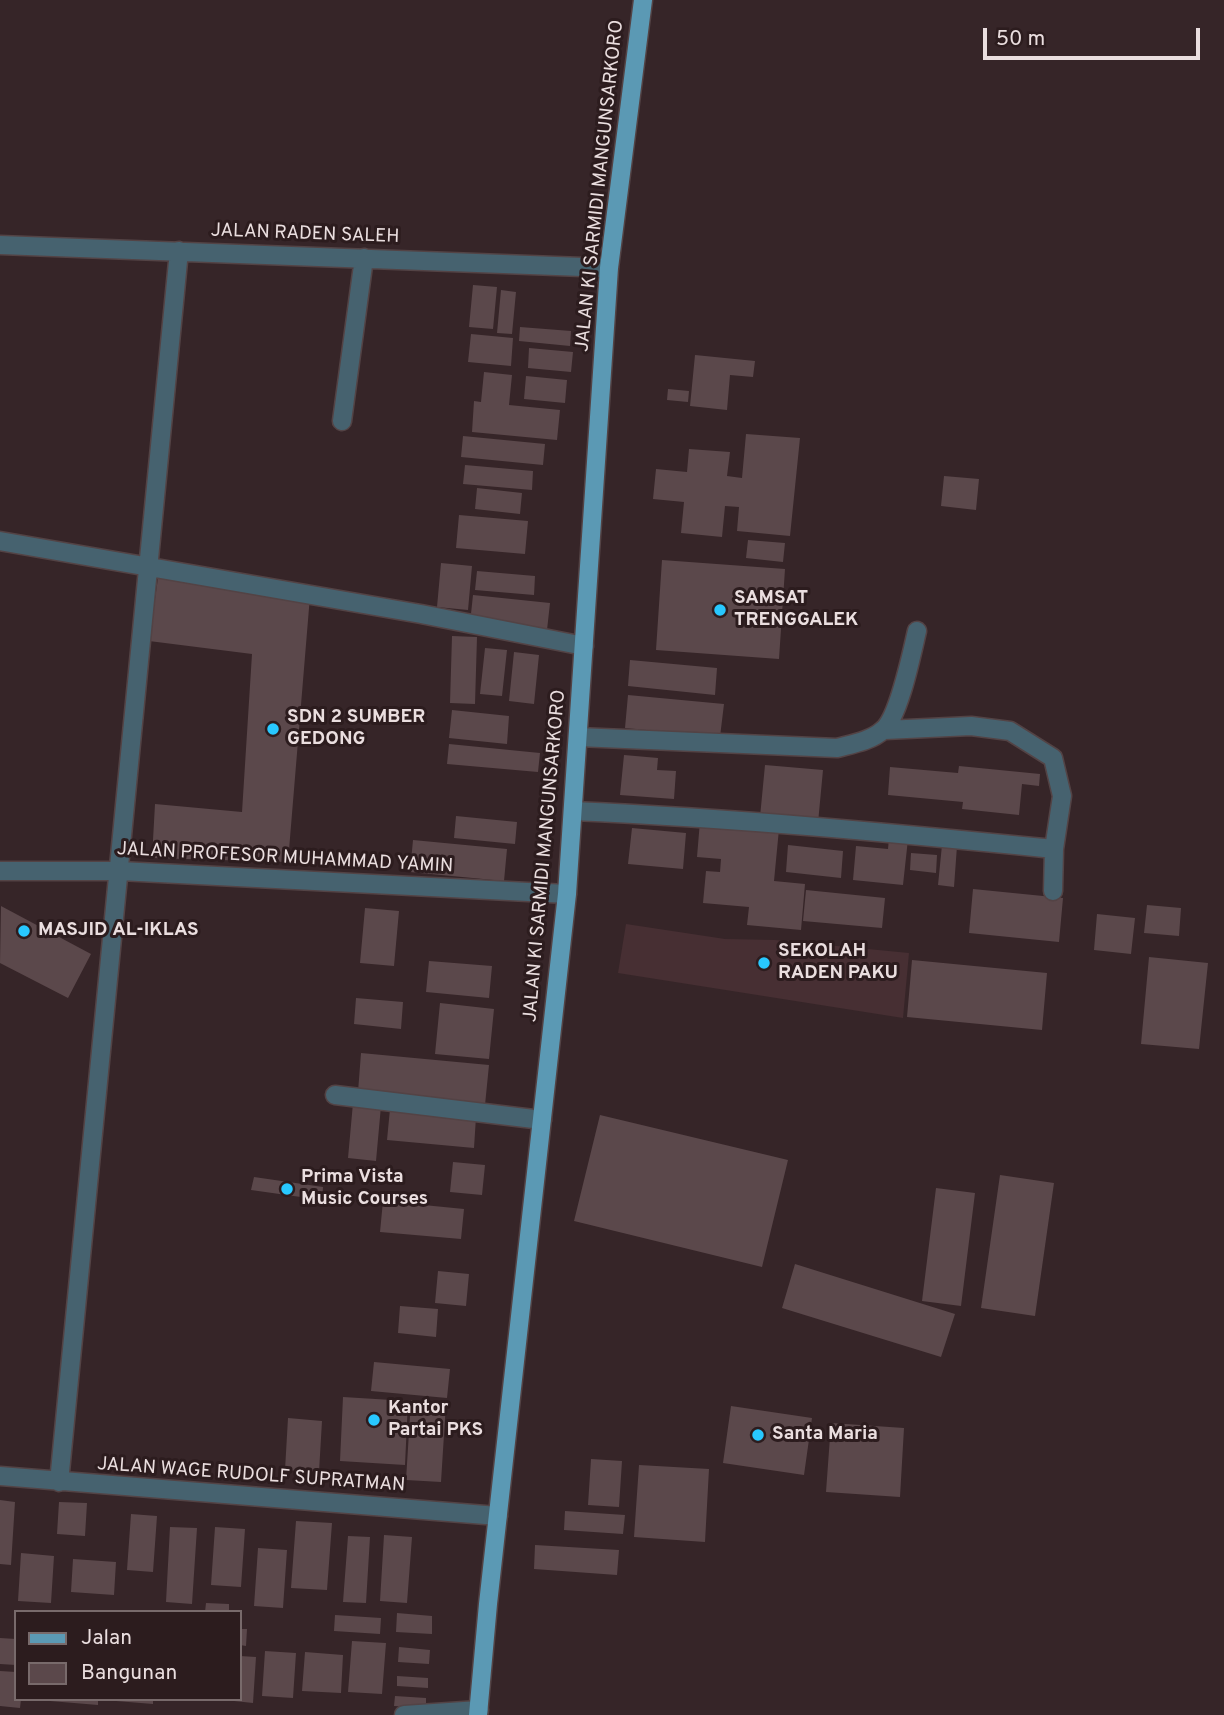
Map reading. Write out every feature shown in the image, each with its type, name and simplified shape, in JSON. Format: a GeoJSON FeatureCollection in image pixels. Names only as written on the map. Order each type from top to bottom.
{"type":"FeatureCollection","features":[{"type":"Feature","properties":{"kind":"main road","name":"JALAN KI SARMIDI MANGUNSARKORO"},"geometry":{"type":"LineString","coordinates":[[479,1713],[498,1516],[567,894],[609,268],[643,0]]}},
{"type":"Feature","properties":{"kind":"street","name":"JALAN RADEN SALEH"},"geometry":{"type":"LineString","coordinates":[[0,245],[609,268]]}},
{"type":"Feature","properties":{"kind":"street"},"geometry":{"type":"LineString","coordinates":[[59,1482],[179,251]]}},
{"type":"Feature","properties":{"kind":"street"},"geometry":{"type":"LineString","coordinates":[[342,421],[364,258]]}},
{"type":"Feature","properties":{"kind":"street"},"geometry":{"type":"LineString","coordinates":[[0,541],[421,614],[584,646]]}},
{"type":"Feature","properties":{"kind":"street"},"geometry":{"type":"LineString","coordinates":[[885,730],[901,697],[917,631]]}},
{"type":"Feature","properties":{"kind":"street"},"geometry":{"type":"LineString","coordinates":[[578,737],[836,748],[860,743],[885,730],[971,726],[1010,731],[1053,758],[1062,796],[1054,849],[1053,891]]}},
{"type":"Feature","properties":{"kind":"street"},"geometry":{"type":"LineString","coordinates":[[573,811],[881,831],[1054,849]]}},
{"type":"Feature","properties":{"kind":"street","name":"JALAN PROFESOR MUHAMMAD YAMIN"},"geometry":{"type":"LineString","coordinates":[[0,871],[120,871],[567,894]]}},
{"type":"Feature","properties":{"kind":"street"},"geometry":{"type":"LineString","coordinates":[[335,1095],[542,1120]]}},
{"type":"Feature","properties":{"kind":"street","name":"JALAN WAGE RUDOLF SUPRATMAN"},"geometry":{"type":"LineString","coordinates":[[0,1476],[498,1516]]}},
{"type":"Feature","properties":{"kind":"street"},"geometry":{"type":"LineString","coordinates":[[404,1715],[479,1713]]}},
{"type":"Feature","properties":{"kind":"shaded area","name":"SEKOLAH RADEN PAKU"},"geometry":{"type":"Polygon","coordinates":[[[626,924],[725,939],[775,940],[909,953],[903,1018],[618,973],[626,924]]]}},
{"type":"Feature","properties":{"kind":"building"},"geometry":{"type":"Polygon","coordinates":[[[473,285],[497,287],[493,329],[469,327],[473,285]]]}},
{"type":"Feature","properties":{"kind":"building"},"geometry":{"type":"Polygon","coordinates":[[[501,290],[516,292],[512,334],[497,333],[501,290]]]}},
{"type":"Feature","properties":{"kind":"building"},"geometry":{"type":"Polygon","coordinates":[[[520,327],[571,331],[570,346],[519,341],[520,327]]]}},
{"type":"Feature","properties":{"kind":"building"},"geometry":{"type":"Polygon","coordinates":[[[471,334],[513,338],[511,366],[468,362],[471,334]]]}},
{"type":"Feature","properties":{"kind":"building"},"geometry":{"type":"Polygon","coordinates":[[[529,348],[573,352],[571,372],[528,368],[529,348]]]}},
{"type":"Feature","properties":{"kind":"building"},"geometry":{"type":"Polygon","coordinates":[[[695,355],[755,361],[753,377],[730,375],[727,410],[690,406],[695,355]]]}},
{"type":"Feature","properties":{"kind":"building"},"geometry":{"type":"Polygon","coordinates":[[[484,372],[512,375],[509,405],[560,410],[557,440],[472,432],[474,401],[481,402],[484,372]]]}},
{"type":"Feature","properties":{"kind":"building"},"geometry":{"type":"Polygon","coordinates":[[[526,376],[567,380],[565,403],[524,399],[526,376]]]}},
{"type":"Feature","properties":{"kind":"building"},"geometry":{"type":"Polygon","coordinates":[[[668,389],[689,391],[688,402],[667,400],[668,389]]]}},
{"type":"Feature","properties":{"kind":"building"},"geometry":{"type":"Polygon","coordinates":[[[746,434],[800,438],[790,536],[737,531],[739,507],[725,506],[722,537],[681,533],[684,502],[653,499],[656,469],[687,472],[689,449],[730,452],[727,476],[742,478],[746,434]]]}},
{"type":"Feature","properties":{"kind":"building"},"geometry":{"type":"Polygon","coordinates":[[[463,436],[545,444],[543,465],[461,457],[463,436]]]}},
{"type":"Feature","properties":{"kind":"building"},"geometry":{"type":"Polygon","coordinates":[[[465,465],[533,471],[532,490],[463,484],[465,465]]]}},
{"type":"Feature","properties":{"kind":"building"},"geometry":{"type":"Polygon","coordinates":[[[944,476],[979,479],[976,510],[941,506],[944,476]]]}},
{"type":"Feature","properties":{"kind":"building"},"geometry":{"type":"Polygon","coordinates":[[[477,488],[522,493],[520,514],[475,509],[477,488]]]}},
{"type":"Feature","properties":{"kind":"building"},"geometry":{"type":"Polygon","coordinates":[[[459,515],[528,521],[525,554],[456,548],[459,515]]]}},
{"type":"Feature","properties":{"kind":"building"},"geometry":{"type":"Polygon","coordinates":[[[748,540],[785,543],[783,562],[746,558],[748,540]]]}},
{"type":"Feature","properties":{"kind":"building","name":"SAMSAT TRENGGALEK"},"geometry":{"type":"Polygon","coordinates":[[[662,560],[785,569],[779,659],[656,650],[662,560]]]}},
{"type":"Feature","properties":{"kind":"building"},"geometry":{"type":"Polygon","coordinates":[[[441,563],[472,566],[468,610],[437,607],[441,563]]]}},
{"type":"Feature","properties":{"kind":"building","name":"SDN 2 SUMBER GEDONG"},"geometry":{"type":"Polygon","coordinates":[[[159,571],[310,596],[288,862],[152,858],[155,804],[242,812],[252,654],[149,641],[159,571]]]}},
{"type":"Feature","properties":{"kind":"building"},"geometry":{"type":"Polygon","coordinates":[[[477,571],[535,576],[534,595],[475,590],[477,571]]]}},
{"type":"Feature","properties":{"kind":"building"},"geometry":{"type":"Polygon","coordinates":[[[473,595],[550,603],[547,630],[470,623],[473,595]]]}},
{"type":"Feature","properties":{"kind":"building"},"geometry":{"type":"Polygon","coordinates":[[[452,636],[477,637],[475,704],[450,703],[452,636]]]}},
{"type":"Feature","properties":{"kind":"building"},"geometry":{"type":"Polygon","coordinates":[[[485,648],[507,650],[502,696],[480,694],[485,648]]]}},
{"type":"Feature","properties":{"kind":"building"},"geometry":{"type":"Polygon","coordinates":[[[514,652],[539,655],[534,704],[509,701],[514,652]]]}},
{"type":"Feature","properties":{"kind":"building"},"geometry":{"type":"Polygon","coordinates":[[[630,660],[717,668],[715,695],[628,686],[630,660]]]}},
{"type":"Feature","properties":{"kind":"building"},"geometry":{"type":"Polygon","coordinates":[[[628,695],[724,704],[720,737],[625,728],[628,695]]]}},
{"type":"Feature","properties":{"kind":"building"},"geometry":{"type":"Polygon","coordinates":[[[452,710],[509,716],[507,744],[449,738],[452,710]]]}},
{"type":"Feature","properties":{"kind":"building"},"geometry":{"type":"Polygon","coordinates":[[[449,744],[540,753],[538,772],[447,764],[449,744]]]}},
{"type":"Feature","properties":{"kind":"building"},"geometry":{"type":"Polygon","coordinates":[[[624,755],[658,758],[657,770],[676,771],[674,799],[620,795],[624,755]]]}},
{"type":"Feature","properties":{"kind":"building"},"geometry":{"type":"Polygon","coordinates":[[[765,765],[823,770],[818,823],[760,817],[765,765]]]}},
{"type":"Feature","properties":{"kind":"building"},"geometry":{"type":"Polygon","coordinates":[[[959,766],[1040,774],[1039,786],[1022,784],[1019,815],[962,809],[963,802],[888,795],[890,767],[958,773],[959,766]]]}},
{"type":"Feature","properties":{"kind":"building"},"geometry":{"type":"Polygon","coordinates":[[[456,816],[517,822],[515,844],[454,838],[456,816]]]}},
{"type":"Feature","properties":{"kind":"building"},"geometry":{"type":"Polygon","coordinates":[[[700,821],[779,829],[774,881],[805,884],[801,930],[747,925],[749,907],[703,903],[706,871],[720,872],[721,859],[697,857],[700,821]]]}},
{"type":"Feature","properties":{"kind":"building"},"geometry":{"type":"Polygon","coordinates":[[[632,828],[686,833],[683,869],[628,864],[632,828]]]}},
{"type":"Feature","properties":{"kind":"building"},"geometry":{"type":"Polygon","coordinates":[[[889,838],[908,839],[903,885],[853,880],[856,846],[888,849],[889,838]]]}},
{"type":"Feature","properties":{"kind":"building"},"geometry":{"type":"Polygon","coordinates":[[[413,840],[507,849],[504,881],[410,872],[413,840]]]}},
{"type":"Feature","properties":{"kind":"building"},"geometry":{"type":"Polygon","coordinates":[[[788,845],[843,851],[841,878],[786,872],[788,845]]]}},
{"type":"Feature","properties":{"kind":"building"},"geometry":{"type":"Polygon","coordinates":[[[942,845],[957,846],[954,887],[938,885],[942,845]]]}},
{"type":"Feature","properties":{"kind":"building"},"geometry":{"type":"Polygon","coordinates":[[[911,853],[937,855],[936,873],[910,870],[911,853]]]}},
{"type":"Feature","properties":{"kind":"building"},"geometry":{"type":"Polygon","coordinates":[[[973,889],[1063,898],[1059,942],[969,933],[973,889]]]}},
{"type":"Feature","properties":{"kind":"building"},"geometry":{"type":"Polygon","coordinates":[[[806,890],[885,898],[882,928],[803,921],[806,890]]]}},
{"type":"Feature","properties":{"kind":"building"},"geometry":{"type":"Polygon","coordinates":[[[1147,905],[1181,908],[1179,936],[1144,933],[1147,905]]]}},
{"type":"Feature","properties":{"kind":"building","name":"MASJID AL-IKLAS"},"geometry":{"type":"Polygon","coordinates":[[[1,906],[91,954],[68,998],[0,963],[1,906]]]}},
{"type":"Feature","properties":{"kind":"building"},"geometry":{"type":"Polygon","coordinates":[[[365,908],[399,911],[394,966],[360,963],[365,908]]]}},
{"type":"Feature","properties":{"kind":"building"},"geometry":{"type":"Polygon","coordinates":[[[1097,914],[1135,918],[1131,954],[1094,950],[1097,914]]]}},
{"type":"Feature","properties":{"kind":"building"},"geometry":{"type":"Polygon","coordinates":[[[1149,957],[1208,963],[1199,1049],[1141,1044],[1149,957]]]}},
{"type":"Feature","properties":{"kind":"building"},"geometry":{"type":"Polygon","coordinates":[[[912,960],[1047,973],[1042,1030],[907,1017],[912,960]]]}},
{"type":"Feature","properties":{"kind":"building"},"geometry":{"type":"Polygon","coordinates":[[[429,961],[492,966],[489,998],[426,992],[429,961]]]}},
{"type":"Feature","properties":{"kind":"building"},"geometry":{"type":"Polygon","coordinates":[[[356,998],[403,1002],[401,1029],[354,1024],[356,998]]]}},
{"type":"Feature","properties":{"kind":"building"},"geometry":{"type":"Polygon","coordinates":[[[440,1003],[494,1009],[489,1059],[435,1054],[440,1003]]]}},
{"type":"Feature","properties":{"kind":"building"},"geometry":{"type":"Polygon","coordinates":[[[361,1053],[489,1065],[485,1105],[358,1092],[361,1053]]]}},
{"type":"Feature","properties":{"kind":"building"},"geometry":{"type":"Polygon","coordinates":[[[353,1103],[381,1106],[376,1161],[348,1158],[353,1103]]]}},
{"type":"Feature","properties":{"kind":"building"},"geometry":{"type":"Polygon","coordinates":[[[390,1109],[476,1117],[474,1148],[387,1140],[390,1109]]]}},
{"type":"Feature","properties":{"kind":"building"},"geometry":{"type":"Polygon","coordinates":[[[600,1115],[788,1160],[762,1267],[574,1221],[600,1115]]]}},
{"type":"Feature","properties":{"kind":"building"},"geometry":{"type":"Polygon","coordinates":[[[453,1162],[485,1165],[482,1195],[450,1192],[453,1162]]]}},
{"type":"Feature","properties":{"kind":"building"},"geometry":{"type":"Polygon","coordinates":[[[1000,1175],[1054,1183],[1035,1316],[981,1308],[1000,1175]]]}},
{"type":"Feature","properties":{"kind":"building","name":"Prima Vista Music Courses"},"geometry":{"type":"Polygon","coordinates":[[[254,1177],[323,1187],[322,1200],[251,1190],[254,1177]]]}},
{"type":"Feature","properties":{"kind":"building"},"geometry":{"type":"Polygon","coordinates":[[[936,1188],[975,1193],[961,1306],[922,1301],[936,1188]]]}},
{"type":"Feature","properties":{"kind":"building"},"geometry":{"type":"Polygon","coordinates":[[[383,1201],[464,1209],[461,1239],[380,1232],[383,1201]]]}},
{"type":"Feature","properties":{"kind":"building"},"geometry":{"type":"Polygon","coordinates":[[[795,1264],[955,1314],[941,1357],[782,1308],[795,1264]]]}},
{"type":"Feature","properties":{"kind":"building"},"geometry":{"type":"Polygon","coordinates":[[[438,1271],[469,1274],[466,1306],[435,1303],[438,1271]]]}},
{"type":"Feature","properties":{"kind":"building"},"geometry":{"type":"Polygon","coordinates":[[[400,1306],[438,1309],[436,1337],[398,1333],[400,1306]]]}},
{"type":"Feature","properties":{"kind":"building"},"geometry":{"type":"Polygon","coordinates":[[[374,1362],[450,1369],[447,1398],[371,1391],[374,1362]]]}},
{"type":"Feature","properties":{"kind":"building"},"geometry":{"type":"Polygon","coordinates":[[[343,1397],[408,1401],[405,1465],[340,1461],[343,1397]]]}},
{"type":"Feature","properties":{"kind":"building"},"geometry":{"type":"Polygon","coordinates":[[[411,1400],[446,1403],[441,1482],[406,1480],[411,1400]]]}},
{"type":"Feature","properties":{"kind":"building"},"geometry":{"type":"Polygon","coordinates":[[[731,1406],[812,1418],[804,1475],[723,1463],[731,1406]]]}},
{"type":"Feature","properties":{"kind":"building"},"geometry":{"type":"Polygon","coordinates":[[[288,1418],[322,1421],[319,1472],[285,1470],[288,1418]]]}},
{"type":"Feature","properties":{"kind":"building"},"geometry":{"type":"Polygon","coordinates":[[[831,1423],[904,1428],[900,1497],[826,1492],[831,1423]]]}},
{"type":"Feature","properties":{"kind":"building"},"geometry":{"type":"Polygon","coordinates":[[[591,1459],[622,1461],[619,1507],[588,1505],[591,1459]]]}},
{"type":"Feature","properties":{"kind":"building"},"geometry":{"type":"Polygon","coordinates":[[[639,1465],[709,1469],[705,1542],[634,1537],[639,1465]]]}},
{"type":"Feature","properties":{"kind":"building"},"geometry":{"type":"Polygon","coordinates":[[[0,1500],[15,1502],[11,1565],[0,1564],[0,1500]]]}},
{"type":"Feature","properties":{"kind":"building"},"geometry":{"type":"Polygon","coordinates":[[[59,1502],[87,1503],[85,1536],[57,1534],[59,1502]]]}},
{"type":"Feature","properties":{"kind":"building"},"geometry":{"type":"Polygon","coordinates":[[[565,1511],[625,1515],[623,1534],[564,1530],[565,1511]]]}},
{"type":"Feature","properties":{"kind":"building"},"geometry":{"type":"Polygon","coordinates":[[[131,1514],[157,1516],[153,1572],[127,1570],[131,1514]]]}},
{"type":"Feature","properties":{"kind":"building"},"geometry":{"type":"Polygon","coordinates":[[[296,1521],[332,1523],[327,1590],[291,1588],[296,1521]]]}},
{"type":"Feature","properties":{"kind":"building"},"geometry":{"type":"Polygon","coordinates":[[[170,1527],[197,1528],[192,1604],[166,1602],[170,1527]]]}},
{"type":"Feature","properties":{"kind":"building"},"geometry":{"type":"Polygon","coordinates":[[[215,1527],[245,1529],[241,1587],[211,1585],[215,1527]]]}},
{"type":"Feature","properties":{"kind":"building"},"geometry":{"type":"Polygon","coordinates":[[[384,1535],[412,1537],[407,1603],[380,1601],[384,1535]]]}},
{"type":"Feature","properties":{"kind":"building"},"geometry":{"type":"Polygon","coordinates":[[[348,1536],[370,1537],[366,1603],[343,1602],[348,1536]]]}},
{"type":"Feature","properties":{"kind":"building"},"geometry":{"type":"Polygon","coordinates":[[[535,1545],[619,1550],[617,1575],[534,1569],[535,1545]]]}},
{"type":"Feature","properties":{"kind":"building"},"geometry":{"type":"Polygon","coordinates":[[[258,1548],[287,1550],[283,1608],[254,1606],[258,1548]]]}},
{"type":"Feature","properties":{"kind":"building"},"geometry":{"type":"Polygon","coordinates":[[[21,1553],[54,1556],[51,1603],[18,1601],[21,1553]]]}},
{"type":"Feature","properties":{"kind":"building"},"geometry":{"type":"Polygon","coordinates":[[[73,1559],[116,1562],[114,1595],[71,1592],[73,1559]]]}},
{"type":"Feature","properties":{"kind":"building"},"geometry":{"type":"Polygon","coordinates":[[[206,1603],[229,1604],[229,1610],[205,1610],[206,1603]]]}},
{"type":"Feature","properties":{"kind":"building"},"geometry":{"type":"Polygon","coordinates":[[[397,1613],[432,1616],[432,1634],[396,1632],[397,1613]]]}},
{"type":"Feature","properties":{"kind":"building"},"geometry":{"type":"Polygon","coordinates":[[[335,1615],[381,1618],[380,1634],[334,1631],[335,1615]]]}},
{"type":"Feature","properties":{"kind":"building"},"geometry":{"type":"Polygon","coordinates":[[[242,1629],[247,1629],[246,1646],[242,1645],[242,1629]]]}},
{"type":"Feature","properties":{"kind":"building"},"geometry":{"type":"Polygon","coordinates":[[[0,1638],[14,1639],[14,1665],[0,1664],[0,1638]]]}},
{"type":"Feature","properties":{"kind":"building"},"geometry":{"type":"Polygon","coordinates":[[[352,1641],[386,1643],[382,1694],[348,1692],[352,1641]]]}},
{"type":"Feature","properties":{"kind":"building"},"geometry":{"type":"Polygon","coordinates":[[[399,1647],[430,1650],[429,1664],[398,1662],[399,1647]]]}},
{"type":"Feature","properties":{"kind":"building"},"geometry":{"type":"Polygon","coordinates":[[[265,1651],[296,1653],[293,1698],[262,1696],[265,1651]]]}},
{"type":"Feature","properties":{"kind":"building"},"geometry":{"type":"Polygon","coordinates":[[[305,1652],[343,1655],[341,1693],[302,1691],[305,1652]]]}},
{"type":"Feature","properties":{"kind":"building"},"geometry":{"type":"Polygon","coordinates":[[[242,1656],[256,1657],[253,1703],[234,1701],[242,1701],[242,1656]]]}},
{"type":"Feature","properties":{"kind":"building"},"geometry":{"type":"Polygon","coordinates":[[[0,1671],[14,1672],[14,1701],[21,1701],[20,1708],[0,1706],[0,1671]]]}},
{"type":"Feature","properties":{"kind":"building"},"geometry":{"type":"Polygon","coordinates":[[[397,1676],[428,1678],[428,1688],[397,1686],[397,1676]]]}},
{"type":"Feature","properties":{"kind":"building"},"geometry":{"type":"Polygon","coordinates":[[[395,1696],[426,1698],[426,1708],[394,1706],[395,1696]]]}},
{"type":"Feature","properties":{"kind":"building"},"geometry":{"type":"Polygon","coordinates":[[[50,1701],[98,1701],[98,1705],[50,1701]]]}},
{"type":"Feature","properties":{"kind":"building"},"geometry":{"type":"Polygon","coordinates":[[[116,1701],[153,1701],[153,1704],[116,1701]]]}},
{"type":"Feature","properties":{"kind":"place","name":"SAMSAT TRENGGALEK"},"geometry":{"type":"Point","coordinates":[720,610]}},
{"type":"Feature","properties":{"kind":"place","name":"SDN 2 SUMBER GEDONG"},"geometry":{"type":"Point","coordinates":[273,729]}},
{"type":"Feature","properties":{"kind":"place","name":"MASJID AL-IKLAS"},"geometry":{"type":"Point","coordinates":[24,931]}},
{"type":"Feature","properties":{"kind":"place","name":"SEKOLAH RADEN PAKU"},"geometry":{"type":"Point","coordinates":[764,963]}},
{"type":"Feature","properties":{"kind":"place","name":"Prima Vista Music Courses"},"geometry":{"type":"Point","coordinates":[287,1189]}},
{"type":"Feature","properties":{"kind":"place","name":"Kantor Partai PKS"},"geometry":{"type":"Point","coordinates":[374,1420]}},
{"type":"Feature","properties":{"kind":"place","name":"Santa Maria"},"geometry":{"type":"Point","coordinates":[758,1435]}}]}
